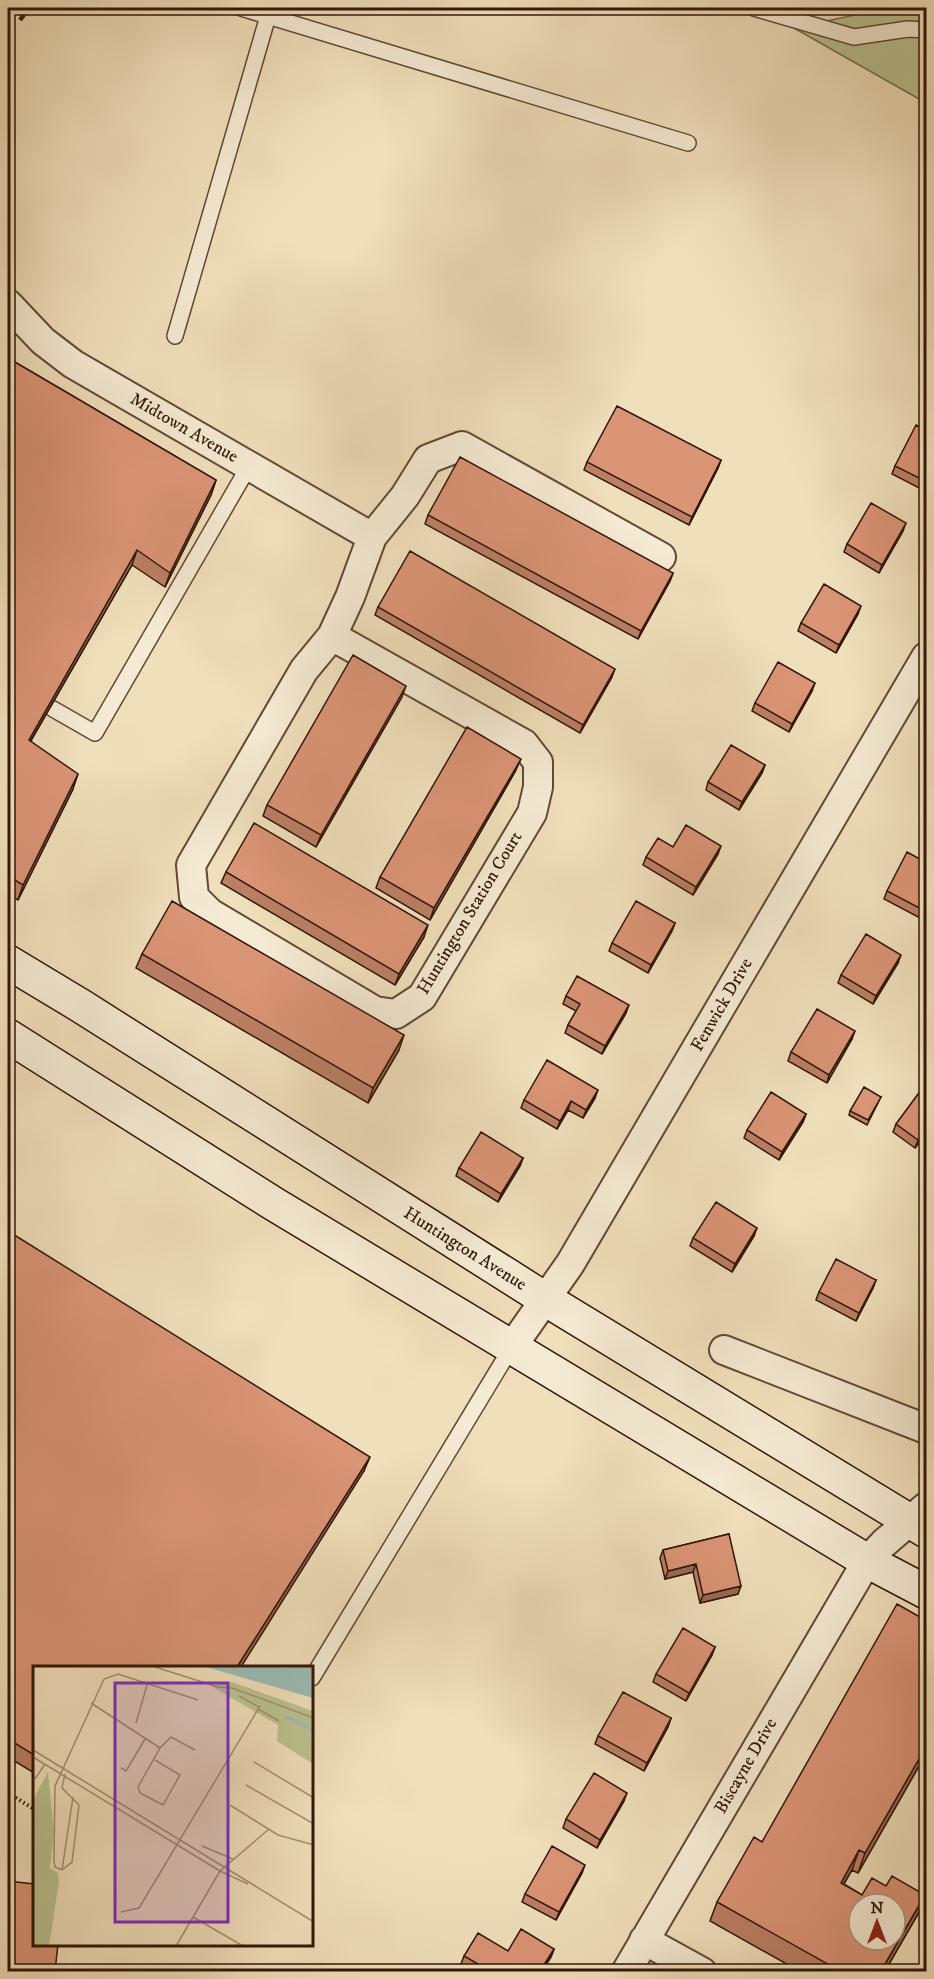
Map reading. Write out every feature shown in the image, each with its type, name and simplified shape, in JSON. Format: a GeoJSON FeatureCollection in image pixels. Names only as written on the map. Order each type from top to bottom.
{"type":"FeatureCollection","features":[{"type":"Feature","properties":{"kind":"main road","name":"Huntington Avenue"},"geometry":{"type":"LineString","coordinates":[[8,962],[545,1299],[921,1520]]}},
{"type":"Feature","properties":{"kind":"main road"},"geometry":{"type":"LineString","coordinates":[[8,1036],[274,1204],[511,1348],[867,1561],[927,1592]]}},
{"type":"Feature","properties":{"kind":"street","name":"Midtown Avenue"},"geometry":{"type":"LineString","coordinates":[[8,304],[43,341],[73,364],[372,537]]}},
{"type":"Feature","properties":{"kind":"street","name":"Huntington Station Court"},"geometry":{"type":"LineString","coordinates":[[332,636],[524,744],[538,762],[538,787],[532,813],[422,997],[396,1014],[375,1011],[210,913],[194,897],[191,865],[304,670],[332,636],[350,597],[372,537],[405,496],[428,459],[462,446],[661,556]]}},
{"type":"Feature","properties":{"kind":"street","name":"Fenwick Drive"},"geometry":{"type":"LineString","coordinates":[[511,1348],[570,1264],[927,657]]}},
{"type":"Feature","properties":{"kind":"street"},"geometry":{"type":"LineString","coordinates":[[724,1350],[927,1429]]}},
{"type":"Feature","properties":{"kind":"street","name":"Biscayne Drive"},"geometry":{"type":"LineString","coordinates":[[626,1971],[867,1561],[884,1542],[921,1520]]}},
{"type":"Feature","properties":{"kind":"street"},"geometry":{"type":"LineString","coordinates":[[644,1940],[702,1971]]}},
{"type":"Feature","properties":{"kind":"lane"},"geometry":{"type":"LineString","coordinates":[[241,8],[688,143]]}},
{"type":"Feature","properties":{"kind":"lane"},"geometry":{"type":"LineString","coordinates":[[754,8],[854,38],[908,29],[927,30]]}},
{"type":"Feature","properties":{"kind":"lane"},"geometry":{"type":"LineString","coordinates":[[175,336],[268,16]]}},
{"type":"Feature","properties":{"kind":"lane"},"geometry":{"type":"LineString","coordinates":[[53,709],[95,733],[249,466]]}},
{"type":"Feature","properties":{"kind":"lane"},"geometry":{"type":"LineString","coordinates":[[314,1675],[511,1348]]}},
{"type":"Feature","properties":{"kind":"path"},"geometry":{"type":"LineString","coordinates":[[8,1793],[33,1808]]}},
{"type":"Feature","properties":{"kind":"green space"},"geometry":{"type":"Polygon","coordinates":[[[887,8],[926,8],[926,103],[794,28],[887,8]]]}},
{"type":"Feature","properties":{"kind":"building"},"geometry":{"type":"Polygon","coordinates":[[[8,358],[216,480],[170,573],[137,550],[29,740],[78,774],[23,885],[8,876],[8,358]]]}},
{"type":"Feature","properties":{"kind":"building"},"geometry":{"type":"Polygon","coordinates":[[[617,406],[721,460],[692,517],[587,462],[617,406]]]}},
{"type":"Feature","properties":{"kind":"building"},"geometry":{"type":"Polygon","coordinates":[[[916,425],[927,431],[927,482],[895,466],[916,425]]]}},
{"type":"Feature","properties":{"kind":"building"},"geometry":{"type":"Polygon","coordinates":[[[460,457],[673,573],[641,631],[428,515],[460,457]]]}},
{"type":"Feature","properties":{"kind":"building"},"geometry":{"type":"Polygon","coordinates":[[[871,503],[906,523],[882,565],[847,544],[871,503]]]}},
{"type":"Feature","properties":{"kind":"building"},"geometry":{"type":"Polygon","coordinates":[[[410,551],[615,669],[583,725],[378,607],[410,551]]]}},
{"type":"Feature","properties":{"kind":"building"},"geometry":{"type":"Polygon","coordinates":[[[824,584],[861,606],[839,645],[801,623],[824,584]]]}},
{"type":"Feature","properties":{"kind":"building"},"geometry":{"type":"Polygon","coordinates":[[[353,655],[406,686],[321,835],[267,805],[353,655]]]}},
{"type":"Feature","properties":{"kind":"building"},"geometry":{"type":"Polygon","coordinates":[[[778,662],[815,683],[792,724],[755,703],[778,662]]]}},
{"type":"Feature","properties":{"kind":"building"},"geometry":{"type":"Polygon","coordinates":[[[467,727],[521,759],[434,908],[380,877],[467,727]]]}},
{"type":"Feature","properties":{"kind":"building"},"geometry":{"type":"Polygon","coordinates":[[[731,745],[765,765],[742,802],[708,782],[731,745]]]}},
{"type":"Feature","properties":{"kind":"building"},"geometry":{"type":"Polygon","coordinates":[[[254,823],[428,925],[399,974],[226,872],[254,823]]]}},
{"type":"Feature","properties":{"kind":"building"},"geometry":{"type":"Polygon","coordinates":[[[686,825],[721,846],[696,887],[646,857],[658,838],[673,847],[686,825]]]}},
{"type":"Feature","properties":{"kind":"building"},"geometry":{"type":"Polygon","coordinates":[[[907,852],[927,863],[927,908],[925,911],[887,891],[907,852]]]}},
{"type":"Feature","properties":{"kind":"building"},"geometry":{"type":"Polygon","coordinates":[[[172,901],[404,1035],[373,1088],[142,954],[172,901]]]}},
{"type":"Feature","properties":{"kind":"building"},"geometry":{"type":"Polygon","coordinates":[[[636,901],[675,923],[651,965],[612,943],[636,901]]]}},
{"type":"Feature","properties":{"kind":"building"},"geometry":{"type":"Polygon","coordinates":[[[866,934],[901,955],[876,996],[841,975],[866,934]]]}},
{"type":"Feature","properties":{"kind":"building"},"geometry":{"type":"Polygon","coordinates":[[[577,976],[629,1005],[605,1046],[568,1025],[580,1004],[566,996],[577,976]]]}},
{"type":"Feature","properties":{"kind":"building"},"geometry":{"type":"Polygon","coordinates":[[[817,1009],[855,1031],[829,1075],[791,1052],[817,1009]]]}},
{"type":"Feature","properties":{"kind":"building"},"geometry":{"type":"Polygon","coordinates":[[[547,1060],[598,1090],[586,1110],[571,1101],[560,1121],[524,1100],[547,1060]]]}},
{"type":"Feature","properties":{"kind":"building"},"geometry":{"type":"Polygon","coordinates":[[[927,1082],[927,1128],[918,1140],[896,1124],[927,1082]]]}},
{"type":"Feature","properties":{"kind":"building"},"geometry":{"type":"Polygon","coordinates":[[[864,1087],[881,1097],[868,1120],[850,1111],[864,1087]]]}},
{"type":"Feature","properties":{"kind":"building"},"geometry":{"type":"Polygon","coordinates":[[[771,1092],[806,1114],[782,1152],[747,1130],[771,1092]]]}},
{"type":"Feature","properties":{"kind":"building"},"geometry":{"type":"Polygon","coordinates":[[[481,1132],[523,1158],[501,1194],[459,1168],[481,1132]]]}},
{"type":"Feature","properties":{"kind":"building"},"geometry":{"type":"Polygon","coordinates":[[[716,1202],[757,1228],[735,1264],[693,1238],[716,1202]]]}},
{"type":"Feature","properties":{"kind":"building"},"geometry":{"type":"Polygon","coordinates":[[[8,1231],[370,1457],[238,1666],[33,1666],[33,1754],[8,1739],[8,1231]]]}},
{"type":"Feature","properties":{"kind":"building"},"geometry":{"type":"Polygon","coordinates":[[[836,1259],[876,1280],[859,1313],[819,1292],[836,1259]]]}},
{"type":"Feature","properties":{"kind":"building"},"geometry":{"type":"Polygon","coordinates":[[[729,1534],[741,1586],[703,1595],[696,1564],[668,1571],[663,1550],[729,1534]]]}},
{"type":"Feature","properties":{"kind":"building"},"geometry":{"type":"Polygon","coordinates":[[[897,1604],[927,1621],[927,1745],[865,1853],[859,1850],[841,1883],[857,1892],[847,1892],[847,1952],[892,1952],[881,1971],[840,1971],[717,1902],[754,1837],[762,1842],[897,1604]]]}},
{"type":"Feature","properties":{"kind":"building"},"geometry":{"type":"Polygon","coordinates":[[[683,1628],[715,1647],[689,1693],[656,1674],[683,1628]]]}},
{"type":"Feature","properties":{"kind":"building"},"geometry":{"type":"Polygon","coordinates":[[[623,1692],[671,1718],[647,1763],[598,1736],[623,1692]]]}},
{"type":"Feature","properties":{"kind":"building"},"geometry":{"type":"Polygon","coordinates":[[[594,1773],[627,1793],[600,1840],[566,1819],[594,1773]]]}},
{"type":"Feature","properties":{"kind":"building"},"geometry":{"type":"Polygon","coordinates":[[[552,1846],[585,1865],[559,1912],[525,1894],[552,1846]]]}},
{"type":"Feature","properties":{"kind":"building"},"geometry":{"type":"Polygon","coordinates":[[[892,1876],[925,1895],[907,1926],[907,1892],[864,1892],[872,1878],[886,1886],[892,1876]]]}},
{"type":"Feature","properties":{"kind":"building"},"geometry":{"type":"Polygon","coordinates":[[[8,1881],[33,1884],[33,1946],[58,1946],[55,1971],[8,1971],[8,1881]]]}},
{"type":"Feature","properties":{"kind":"building"},"geometry":{"type":"Polygon","coordinates":[[[521,1929],[554,1949],[540,1971],[490,1971],[464,1956],[478,1933],[508,1951],[521,1929]]]}},
{"type":"Feature","properties":{"kind":"railway"},"geometry":{"type":"LineString","coordinates":[[8,36],[29,8]]}}]}
